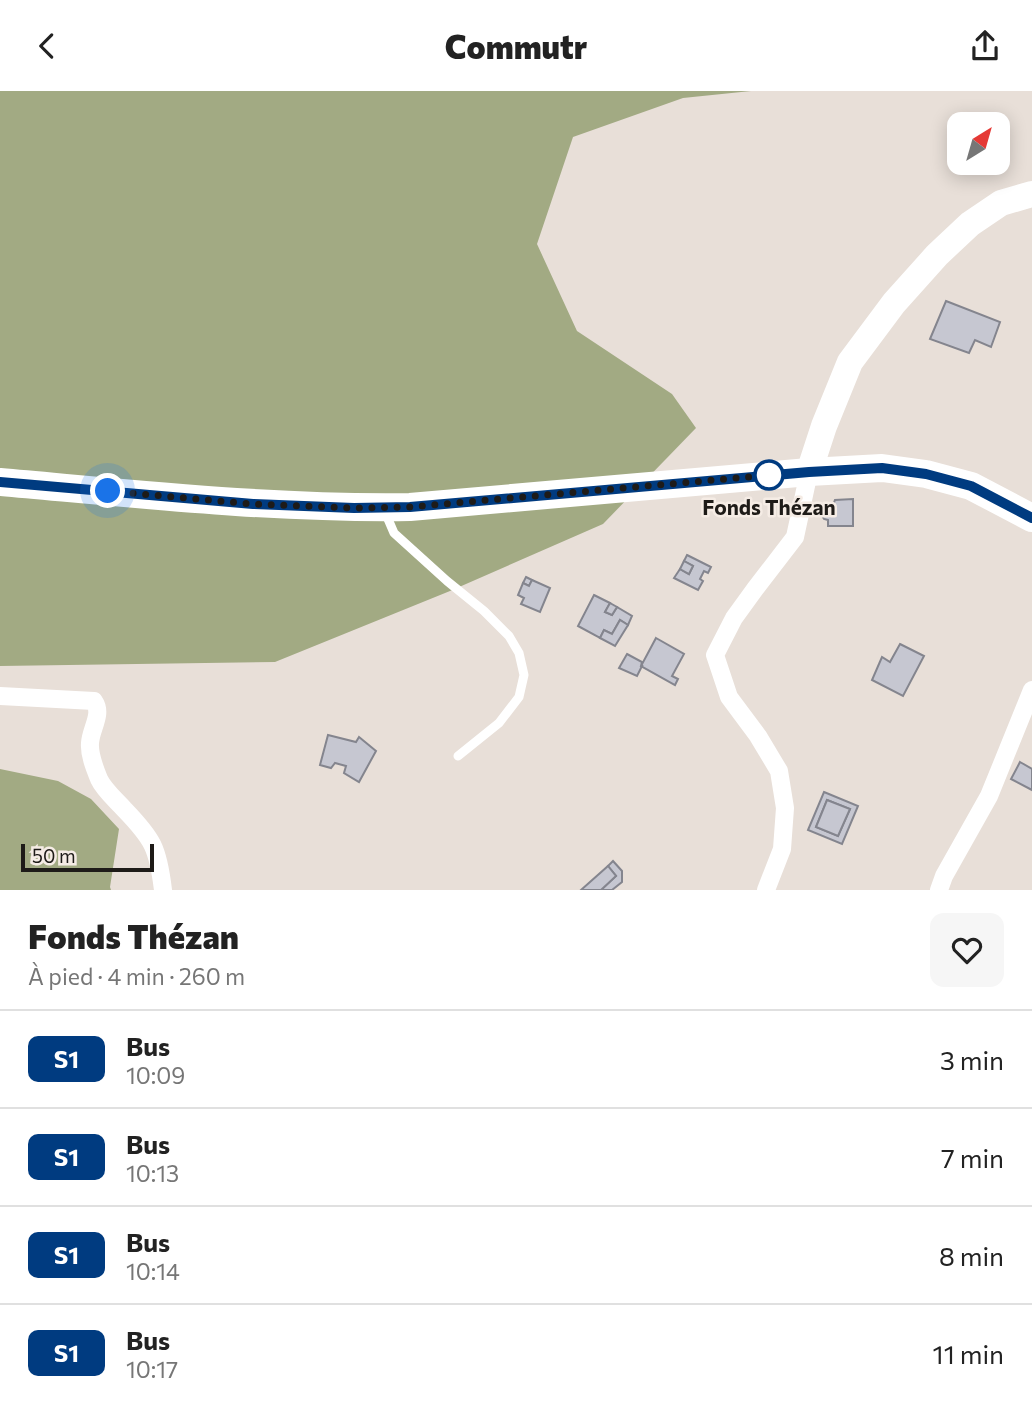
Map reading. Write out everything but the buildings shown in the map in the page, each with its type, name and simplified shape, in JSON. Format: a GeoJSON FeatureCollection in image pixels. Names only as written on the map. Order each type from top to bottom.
{"type":"FeatureCollection","features":[{"type":"Feature","properties":{"kind":"main road"},"geometry":{"type":"LineString","coordinates":[[0,482],[253,504],[354,508],[410,507],[882,468],[926,474],[971,486],[1032,518]]}},
{"type":"Feature","properties":{"kind":"street"},"geometry":{"type":"LineString","coordinates":[[765,890],[782,849],[785,808],[779,771],[758,736],[729,697],[715,655],[741,608],[795,537],[809,472],[850,362],[894,303],[937,255],[970,224],[1001,203],[1032,194]]}},
{"type":"Feature","properties":{"kind":"street"},"geometry":{"type":"LineString","coordinates":[[939,890],[944,876],[989,796],[1032,690]]}},
{"type":"Feature","properties":{"kind":"street"},"geometry":{"type":"LineString","coordinates":[[0,696],[94,701],[97,716],[90,743],[91,756],[101,783],[152,842],[160,861],[163,890]]}},
{"type":"Feature","properties":{"kind":"lane"},"geometry":{"type":"LineString","coordinates":[[383,507],[394,533],[484,611],[509,636],[519,653],[524,675],[519,697],[499,723],[458,756]]}},
{"type":"Feature","properties":{"kind":"green space"},"geometry":{"type":"Polygon","coordinates":[[[0,91],[751,91],[683,98],[573,137],[537,244],[577,331],[672,394],[696,428],[603,524],[450,591],[275,662],[0,666],[0,91]]]}},
{"type":"Feature","properties":{"kind":"green space"},"geometry":{"type":"Polygon","coordinates":[[[0,769],[58,781],[91,799],[119,829],[111,890],[0,890],[0,769]]]}},
{"type":"Feature","properties":{"kind":"bus line","name":"S1"},"geometry":{"type":"LineString","coordinates":[[0,482],[253,504],[354,508],[410,507],[882,468],[926,474],[971,486],[1032,518]]}},
{"type":"Feature","properties":{"kind":"place","name":"Fonds Thézan"},"geometry":{"type":"Point","coordinates":[769,475]}},
{"type":"Feature","properties":{"kind":"route"},"geometry":{"type":"LineString","coordinates":[[108,491],[253,504],[410,507],[782,474],[769,475]]}}]}
